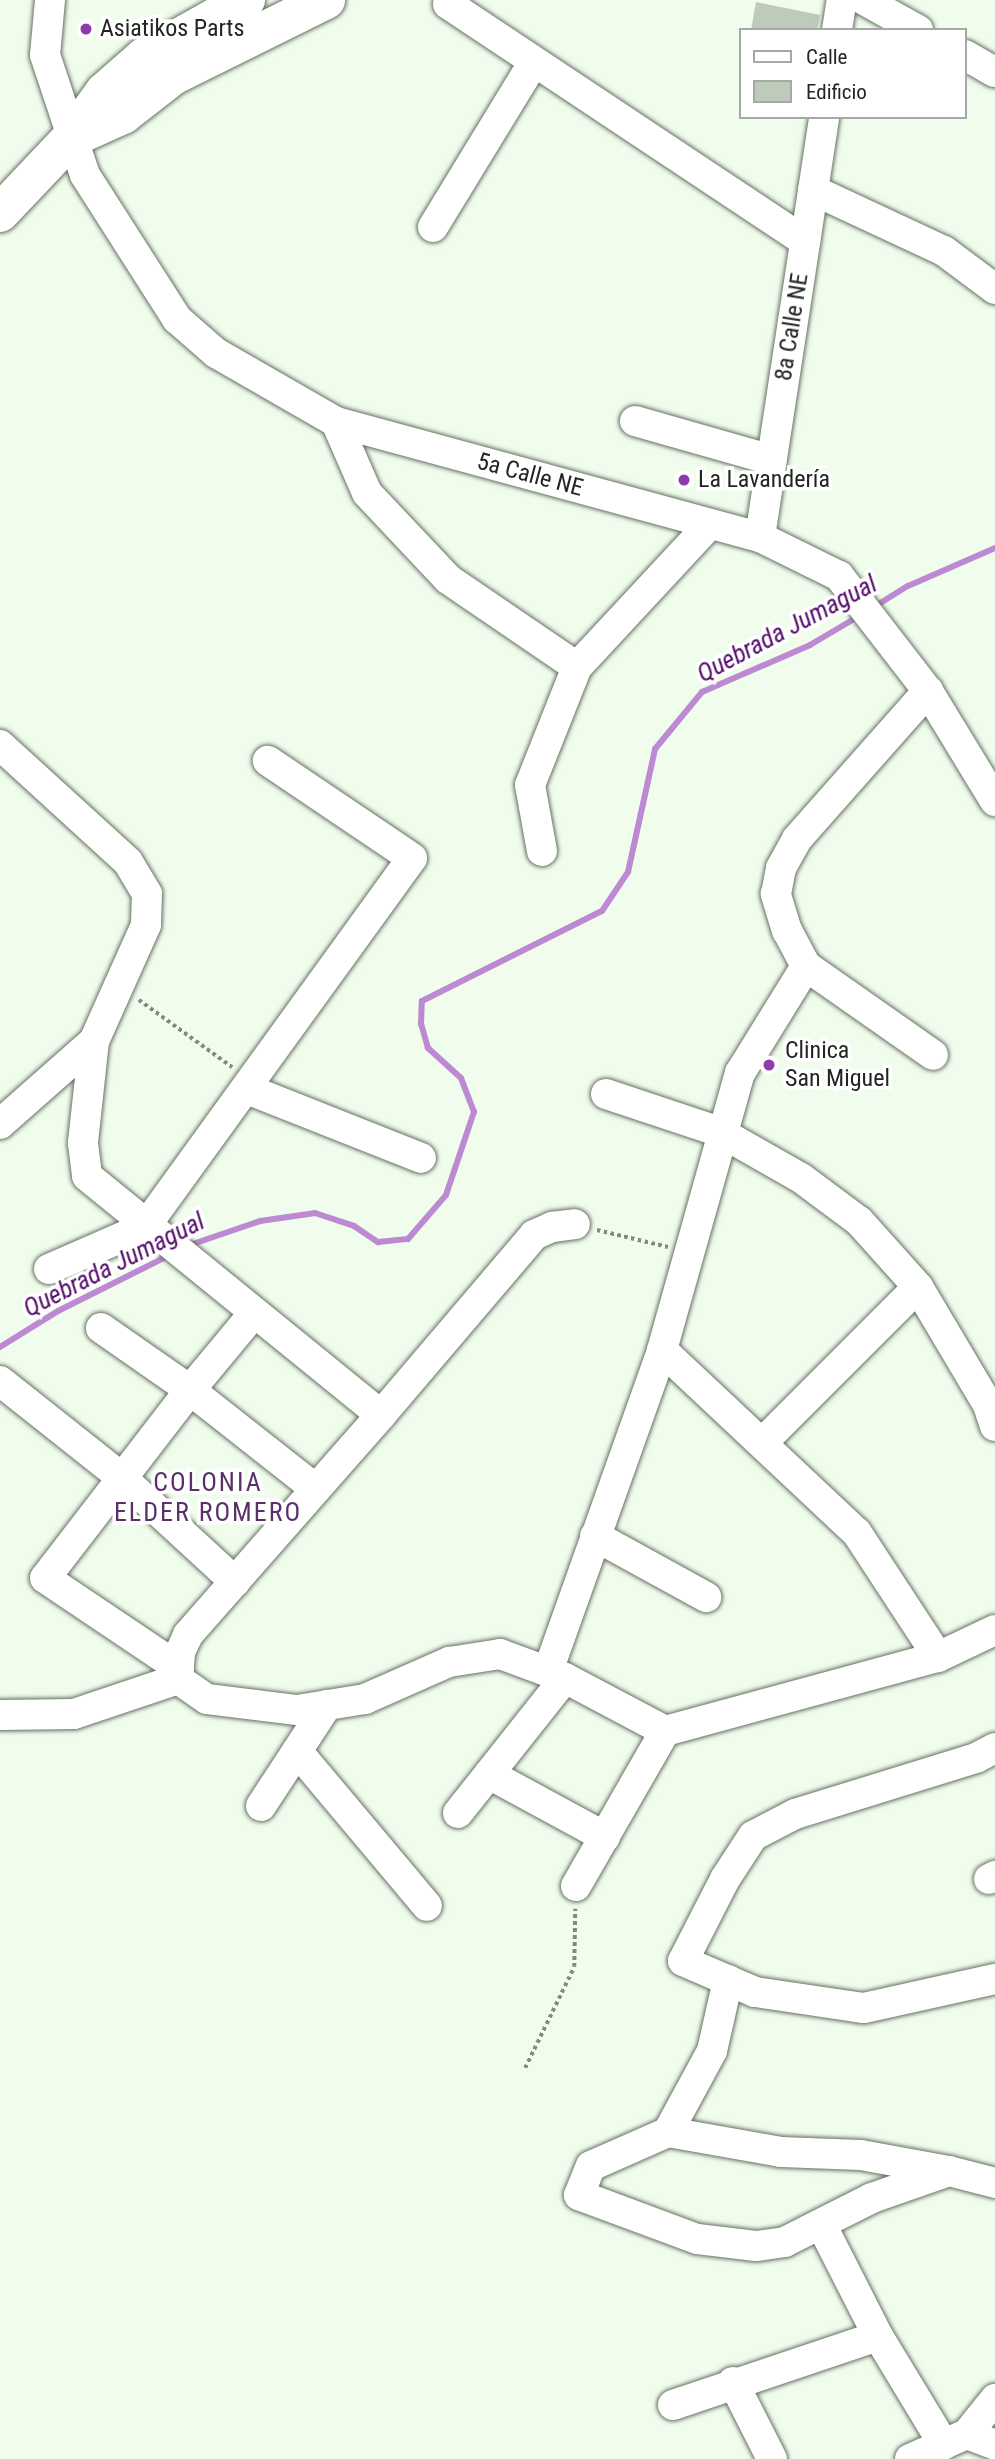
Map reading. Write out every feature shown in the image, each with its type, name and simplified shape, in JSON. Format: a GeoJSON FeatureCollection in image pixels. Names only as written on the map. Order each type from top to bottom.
{"type":"FeatureCollection","features":[{"type":"Feature","properties":{"kind":"main road"},"geometry":{"type":"LineString","coordinates":[[0,212],[70,139],[104,92],[144,58],[246,0]]}},
{"type":"Feature","properties":{"kind":"main road"},"geometry":{"type":"LineString","coordinates":[[70,139],[123,115],[173,76],[326,0]]}},
{"type":"Feature","properties":{"kind":"street","name":"5a Calle NE"},"geometry":{"type":"LineString","coordinates":[[50,0],[44,55],[70,139],[85,175],[177,319],[216,353],[336,422],[760,537],[839,576],[928,691],[995,801]]}},
{"type":"Feature","properties":{"kind":"street"},"geometry":{"type":"LineString","coordinates":[[837,28],[842,0]]}},
{"type":"Feature","properties":{"kind":"street"},"geometry":{"type":"LineString","coordinates":[[864,0],[914,28]]}},
{"type":"Feature","properties":{"kind":"street"},"geometry":{"type":"LineString","coordinates":[[448,4],[533,63],[805,241]]}},
{"type":"Feature","properties":{"kind":"street"},"geometry":{"type":"LineString","coordinates":[[967,56],[995,72]]}},
{"type":"Feature","properties":{"kind":"street"},"geometry":{"type":"LineString","coordinates":[[433,227],[533,63]]}},
{"type":"Feature","properties":{"kind":"street","name":"8a Calle NE"},"geometry":{"type":"LineString","coordinates":[[760,537],[824,119]]}},
{"type":"Feature","properties":{"kind":"street"},"geometry":{"type":"LineString","coordinates":[[813,190],[944,251],[995,289]]}},
{"type":"Feature","properties":{"kind":"street"},"geometry":{"type":"LineString","coordinates":[[635,421],[772,460]]}},
{"type":"Feature","properties":{"kind":"street"},"geometry":{"type":"LineString","coordinates":[[336,422],[367,493],[448,579],[577,667]]}},
{"type":"Feature","properties":{"kind":"street"},"geometry":{"type":"LineString","coordinates":[[542,851],[530,785],[577,667],[709,525]]}},
{"type":"Feature","properties":{"kind":"street"},"geometry":{"type":"LineString","coordinates":[[928,691],[797,839],[781,869],[776,894],[787,931],[806,966],[933,1055]]}},
{"type":"Feature","properties":{"kind":"street"},"geometry":{"type":"LineString","coordinates":[[0,745],[128,862],[147,894],[146,925],[94,1041],[83,1143],[86,1176],[381,1415]]}},
{"type":"Feature","properties":{"kind":"street"},"geometry":{"type":"LineString","coordinates":[[49,1269],[155,1233],[250,1085],[412,858],[268,761]]}},
{"type":"Feature","properties":{"kind":"street"},"geometry":{"type":"LineString","coordinates":[[458,1813],[489,1774],[556,1675],[596,1536],[662,1350],[720,1132],[740,1073],[806,966]]}},
{"type":"Feature","properties":{"kind":"street"},"geometry":{"type":"LineString","coordinates":[[0,1124],[94,1041]]}},
{"type":"Feature","properties":{"kind":"street"},"geometry":{"type":"LineString","coordinates":[[250,1085],[421,1158]]}},
{"type":"Feature","properties":{"kind":"street"},"geometry":{"type":"LineString","coordinates":[[606,1094],[720,1132],[801,1178],[859,1221],[918,1287],[993,1411]]}},
{"type":"Feature","properties":{"kind":"street"},"geometry":{"type":"LineString","coordinates":[[179,1674],[188,1635],[534,1236],[552,1227],[575,1224]]}},
{"type":"Feature","properties":{"kind":"street"},"geometry":{"type":"LineString","coordinates":[[764,1442],[918,1287]]}},
{"type":"Feature","properties":{"kind":"street"},"geometry":{"type":"LineString","coordinates":[[254,1313],[121,1476],[45,1578],[179,1674],[207,1699],[297,1710],[365,1699],[449,1662],[500,1654],[556,1675],[665,1731],[938,1657],[995,1630]]}},
{"type":"Feature","properties":{"kind":"street"},"geometry":{"type":"LineString","coordinates":[[101,1328],[190,1391],[316,1489]]}},
{"type":"Feature","properties":{"kind":"street"},"geometry":{"type":"LineString","coordinates":[[662,1350],[764,1442],[857,1532],[938,1657]]}},
{"type":"Feature","properties":{"kind":"street"},"geometry":{"type":"LineString","coordinates":[[0,1381],[121,1476],[235,1582]]}},
{"type":"Feature","properties":{"kind":"street"},"geometry":{"type":"LineString","coordinates":[[596,1536],[706,1597]]}},
{"type":"Feature","properties":{"kind":"street"},"geometry":{"type":"LineString","coordinates":[[0,1715],[74,1714],[179,1674]]}},
{"type":"Feature","properties":{"kind":"street"},"geometry":{"type":"LineString","coordinates":[[261,1806],[327,1705]]}},
{"type":"Feature","properties":{"kind":"street"},"geometry":{"type":"LineString","coordinates":[[576,1886],[665,1731]]}},
{"type":"Feature","properties":{"kind":"street"},"geometry":{"type":"LineString","coordinates":[[995,1748],[976,1758],[795,1814],[753,1836],[725,1879],[683,1961],[755,1992],[864,2008],[995,1979]]}},
{"type":"Feature","properties":{"kind":"street"},"geometry":{"type":"LineString","coordinates":[[297,1751],[427,1906]]}},
{"type":"Feature","properties":{"kind":"street"},"geometry":{"type":"LineString","coordinates":[[489,1774],[605,1837]]}},
{"type":"Feature","properties":{"kind":"street"},"geometry":{"type":"LineString","coordinates":[[668,2132],[712,2051],[728,1980]]}},
{"type":"Feature","properties":{"kind":"street"},"geometry":{"type":"LineString","coordinates":[[949,2171],[883,2193],[822,2226],[785,2242],[756,2246],[708,2240],[579,2195],[591,2166],[668,2132],[780,2152],[861,2155],[949,2171],[995,2183]]}},
{"type":"Feature","properties":{"kind":"street"},"geometry":{"type":"LineString","coordinates":[[822,2226],[878,2336],[956,2440],[995,2445]]}},
{"type":"Feature","properties":{"kind":"street"},"geometry":{"type":"LineString","coordinates":[[673,2405],[733,2382],[878,2336]]}},
{"type":"Feature","properties":{"kind":"street"},"geometry":{"type":"LineString","coordinates":[[733,2382],[772,2459]]}},
{"type":"Feature","properties":{"kind":"street"},"geometry":{"type":"LineString","coordinates":[[910,2459],[956,2440],[995,2399]]}},
{"type":"Feature","properties":{"kind":"path"},"geometry":{"type":"LineString","coordinates":[[120,986],[250,1085]]}},
{"type":"Feature","properties":{"kind":"path"},"geometry":{"type":"LineString","coordinates":[[575,1224],[688,1252]]}},
{"type":"Feature","properties":{"kind":"path"},"geometry":{"type":"LineString","coordinates":[[525,2068],[574,1967],[576,1886]]}},
{"type":"Feature","properties":{"kind":"building"},"geometry":{"type":"Polygon","coordinates":[[[756,2],[820,15],[817,28],[751,28],[756,2]]]}},
{"type":"Feature","properties":{"kind":"waterway","name":"Quebrada Jumagual"},"geometry":{"type":"LineString","coordinates":[[874,607],[908,586],[995,548]]}},
{"type":"Feature","properties":{"kind":"waterway","name":"Quebrada Jumagual"},"geometry":{"type":"LineString","coordinates":[[187,1246],[260,1221],[315,1213],[354,1226],[378,1242],[408,1239],[446,1195],[474,1112],[461,1078],[428,1048],[421,1024],[422,1001],[602,911],[628,872],[655,749],[702,692],[810,645],[859,616]]}},
{"type":"Feature","properties":{"kind":"waterway","name":"Quebrada Jumagual"},"geometry":{"type":"LineString","coordinates":[[0,1347],[58,1311],[172,1254]]}},
{"type":"Feature","properties":{"kind":"place","name":"Asiatikos Parts"},"geometry":{"type":"Point","coordinates":[86,29]}},
{"type":"Feature","properties":{"kind":"place","name":"La Lavandería"},"geometry":{"type":"Point","coordinates":[684,480]}},
{"type":"Feature","properties":{"kind":"place","name":"Clinica San Miguel"},"geometry":{"type":"Point","coordinates":[769,1065]}},
{"type":"Feature","properties":{"kind":"district","name":"COLONIA ELDER ROMERO"},"geometry":{"type":"Point","coordinates":[208,1498]}}]}
